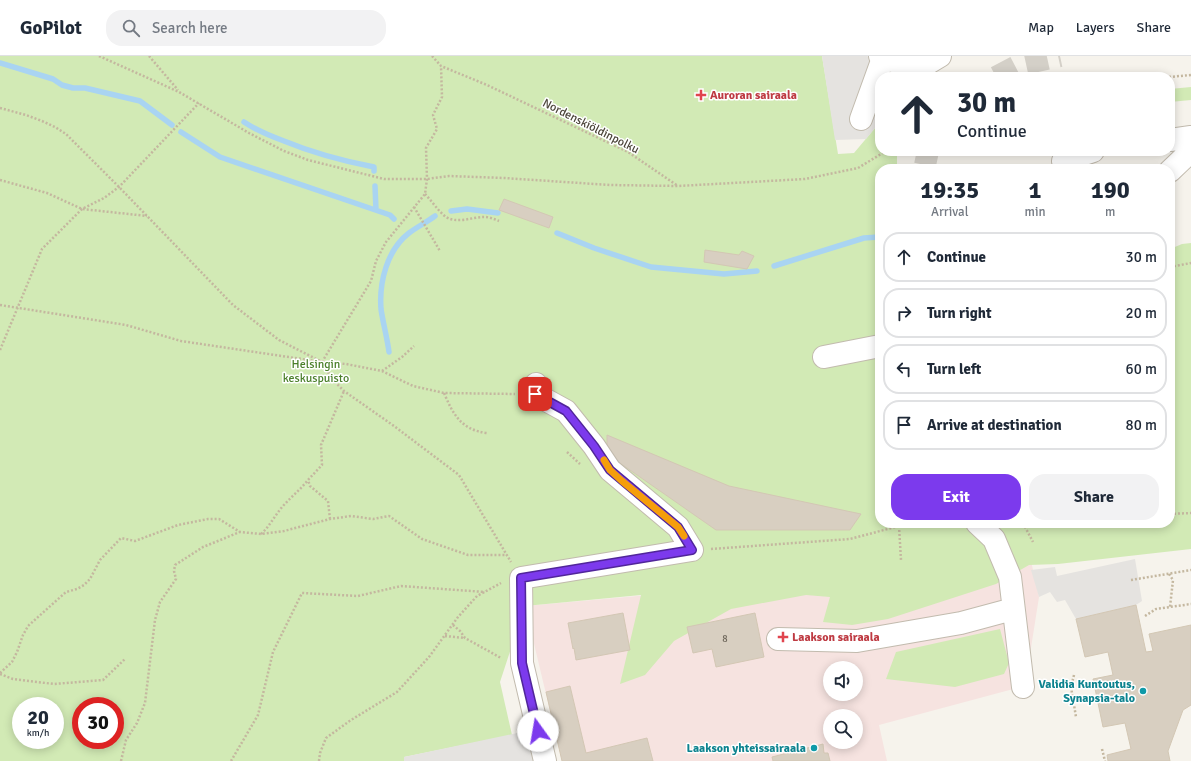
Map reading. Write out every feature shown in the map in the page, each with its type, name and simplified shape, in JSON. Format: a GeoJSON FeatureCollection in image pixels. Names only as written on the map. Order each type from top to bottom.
{"type":"FeatureCollection","features":[{"type":"Feature","properties":{"kind":"street"},"geometry":{"type":"LineString","coordinates":[[877,72],[882,57],[893,61],[925,64],[940,56]]}},
{"type":"Feature","properties":{"kind":"street"},"geometry":{"type":"LineString","coordinates":[[861,119],[875,78]]}},
{"type":"Feature","properties":{"kind":"street"},"geometry":{"type":"LineString","coordinates":[[1175,139],[1191,137]]}},
{"type":"Feature","properties":{"kind":"street"},"geometry":{"type":"LineString","coordinates":[[1175,166],[1191,151]]}},
{"type":"Feature","properties":{"kind":"street"},"geometry":{"type":"LineString","coordinates":[[1062,161],[1078,156]]}},
{"type":"Feature","properties":{"kind":"street"},"geometry":{"type":"LineString","coordinates":[[824,357],[875,347]]}},
{"type":"Feature","properties":{"kind":"street"},"geometry":{"type":"LineString","coordinates":[[535,389],[566,411],[594,446],[610,470],[678,527],[692,550],[521,578],[522,663],[542,760]]}},
{"type":"Feature","properties":{"kind":"street"},"geometry":{"type":"LineString","coordinates":[[982,528],[994,539],[1010,577],[1022,687]]}},
{"type":"Feature","properties":{"kind":"street"},"geometry":{"type":"LineString","coordinates":[[778,639],[857,642],[961,623],[1013,609]]}},
{"type":"Feature","properties":{"kind":"path"},"geometry":{"type":"LineString","coordinates":[[99,56],[179,92],[249,133],[284,151],[308,160],[384,179],[427,179],[449,176],[678,186],[805,179],[858,168],[878,156]]}},
{"type":"Feature","properties":{"kind":"path"},"geometry":{"type":"LineString","coordinates":[[149,56],[179,92]]}},
{"type":"Feature","properties":{"kind":"path","name":"Nordenskiöldinpolku"},"geometry":{"type":"LineString","coordinates":[[432,56],[441,66],[487,85],[628,152],[678,186]]}},
{"type":"Feature","properties":{"kind":"path"},"geometry":{"type":"LineString","coordinates":[[322,362],[371,281],[376,261],[386,242],[425,194],[427,179],[426,148],[437,129],[433,115],[442,97],[441,66]]}},
{"type":"Feature","properties":{"kind":"path"},"geometry":{"type":"LineString","coordinates":[[1175,76],[1191,75]]}},
{"type":"Feature","properties":{"kind":"path"},"geometry":{"type":"LineString","coordinates":[[0,350],[42,249],[82,209],[104,198],[119,186],[199,103]]}},
{"type":"Feature","properties":{"kind":"path"},"geometry":{"type":"LineString","coordinates":[[0,108],[26,115],[55,127],[66,134],[119,186],[233,305],[279,340],[322,362],[332,379],[344,391],[394,426],[459,475],[507,555],[468,555],[422,540],[389,516],[373,519],[351,516],[330,519],[284,531],[261,534],[240,532],[218,519],[208,519],[178,525],[135,540],[121,538],[100,560],[90,579],[84,585],[66,592],[28,626],[22,635],[17,652],[12,662],[0,674],[13,679],[54,684],[103,680],[126,660]]}},
{"type":"Feature","properties":{"kind":"path"},"geometry":{"type":"LineString","coordinates":[[0,180],[46,193],[82,209],[148,216]]}},
{"type":"Feature","properties":{"kind":"path"},"geometry":{"type":"LineString","coordinates":[[425,194],[448,218],[456,220],[486,217],[499,221]]}},
{"type":"Feature","properties":{"kind":"path"},"geometry":{"type":"LineString","coordinates":[[414,207],[440,251]]}},
{"type":"Feature","properties":{"kind":"path"},"geometry":{"type":"LineString","coordinates":[[1175,267],[1191,263]]}},
{"type":"Feature","properties":{"kind":"path"},"geometry":{"type":"LineString","coordinates":[[0,306],[126,324],[181,342],[346,364],[382,371],[413,386],[444,393],[535,389]]}},
{"type":"Feature","properties":{"kind":"path"},"geometry":{"type":"LineString","coordinates":[[382,371],[402,357],[414,346]]}},
{"type":"Feature","properties":{"kind":"path"},"geometry":{"type":"LineString","coordinates":[[261,534],[270,526],[283,506],[301,490],[322,465],[321,445],[344,391]]}},
{"type":"Feature","properties":{"kind":"path"},"geometry":{"type":"LineString","coordinates":[[444,393],[451,409],[463,424],[478,432],[487,433]]}},
{"type":"Feature","properties":{"kind":"path"},"geometry":{"type":"LineString","coordinates":[[308,480],[310,486],[328,501],[330,519]]}},
{"type":"Feature","properties":{"kind":"path"},"geometry":{"type":"LineString","coordinates":[[1175,514],[1191,513]]}},
{"type":"Feature","properties":{"kind":"path"},"geometry":{"type":"LineString","coordinates":[[692,550],[850,539],[891,528]]}},
{"type":"Feature","properties":{"kind":"path"},"geometry":{"type":"LineString","coordinates":[[899,528],[901,560]]}},
{"type":"Feature","properties":{"kind":"path"},"geometry":{"type":"LineString","coordinates":[[1026,528],[1033,542]]}},
{"type":"Feature","properties":{"kind":"path"},"geometry":{"type":"LineString","coordinates":[[121,761],[126,740],[137,723],[145,703],[155,620],[160,602],[176,580],[174,570],[175,565],[203,547],[240,532]]}},
{"type":"Feature","properties":{"kind":"path"},"geometry":{"type":"LineString","coordinates":[[1131,580],[1191,570]]}},
{"type":"Feature","properties":{"kind":"path"},"geometry":{"type":"LineString","coordinates":[[1169,574],[1172,580],[1170,607]]}},
{"type":"Feature","properties":{"kind":"path"},"geometry":{"type":"LineString","coordinates":[[319,761],[320,752],[326,738],[351,720],[397,692],[429,657],[452,625],[477,596],[498,584],[521,578]]}},
{"type":"Feature","properties":{"kind":"path"},"geometry":{"type":"LineString","coordinates":[[231,761],[258,715],[273,652],[302,593],[358,596],[402,586],[485,592]]}},
{"type":"Feature","properties":{"kind":"path"},"geometry":{"type":"LineString","coordinates":[[1145,616],[1156,609],[1191,604]]}},
{"type":"Feature","properties":{"kind":"path"},"geometry":{"type":"LineString","coordinates":[[452,625],[460,631],[465,638]]}},
{"type":"Feature","properties":{"kind":"path"},"geometry":{"type":"LineString","coordinates":[[445,636],[465,638],[504,660],[522,663]]}},
{"type":"Feature","properties":{"kind":"path"},"geometry":{"type":"LineString","coordinates":[[1074,675],[1071,686],[1076,717]]}},
{"type":"Feature","properties":{"kind":"path"},"geometry":{"type":"LineString","coordinates":[[1102,749],[1105,761]]}},
{"type":"Feature","properties":{"kind":"shaded area"},"geometry":{"type":"Polygon","coordinates":[[[822,56],[867,56],[888,65],[906,68],[905,72],[875,72],[875,128],[866,139],[835,140],[822,56]]]}},
{"type":"Feature","properties":{"kind":"shaded area"},"geometry":{"type":"Polygon","coordinates":[[[1135,559],[1142,601],[1136,605],[1076,619],[1065,600],[1057,602],[1050,592],[1039,597],[1031,570],[1055,567],[1057,576],[1135,559]]]}},
{"type":"Feature","properties":{"kind":"shaded area","name":"Laakson sairaala"},"geometry":{"type":"Polygon","coordinates":[[[1031,561],[1039,597],[1025,686],[879,725],[887,761],[562,761],[525,606],[1031,561]]]}},
{"type":"Feature","properties":{"kind":"shaded area"},"geometry":{"type":"Polygon","coordinates":[[[527,731],[534,761],[404,761],[404,757],[527,731]]]}},
{"type":"Feature","properties":{"kind":"green space","name":"Helsingin keskuspuisto"},"geometry":{"type":"Polygon","coordinates":[[[0,56],[822,56],[838,154],[854,153],[875,128],[875,156],[897,156],[897,164],[875,164],[875,528],[1175,528],[1175,247],[1191,243],[1191,549],[1058,564],[1029,565],[996,584],[888,619],[852,625],[823,622],[830,597],[806,595],[731,609],[674,641],[645,675],[620,684],[641,595],[525,606],[500,682],[512,735],[404,757],[404,761],[0,761],[0,56]]]}},
{"type":"Feature","properties":{"kind":"green space"},"geometry":{"type":"Polygon","coordinates":[[[1191,87],[1191,100],[1175,102],[1175,89],[1191,87]]]}},
{"type":"Feature","properties":{"kind":"green space"},"geometry":{"type":"Polygon","coordinates":[[[1000,629],[1009,663],[1004,674],[955,687],[886,679],[896,652],[1000,629]]]}},
{"type":"Feature","properties":{"kind":"building"},"geometry":{"type":"Polygon","coordinates":[[[504,199],[553,217],[549,228],[499,210],[504,199]]]}},
{"type":"Feature","properties":{"kind":"building"},"geometry":{"type":"Polygon","coordinates":[[[705,250],[739,255],[742,251],[754,256],[747,269],[704,262],[705,250]]]}},
{"type":"Feature","properties":{"kind":"building"},"geometry":{"type":"Polygon","coordinates":[[[607,435],[729,486],[861,514],[850,530],[716,530],[607,454],[607,435]]]}},
{"type":"Feature","properties":{"kind":"building","name":"Validia Kuntoutus, Synapsia-talo"},"geometry":{"type":"Polygon","coordinates":[[[1136,605],[1146,652],[1153,651],[1149,634],[1191,625],[1191,705],[1183,710],[1168,751],[1170,761],[1108,761],[1107,755],[1131,749],[1125,723],[1103,727],[1093,679],[1113,675],[1108,652],[1085,657],[1076,619],[1136,605]]]}},
{"type":"Feature","properties":{"kind":"building"},"geometry":{"type":"Polygon","coordinates":[[[623,613],[630,650],[576,660],[568,623],[623,613]]]}},
{"type":"Feature","properties":{"kind":"building"},"geometry":{"type":"Polygon","coordinates":[[[755,613],[764,657],[716,667],[712,649],[693,653],[687,627],[755,613]]]}},
{"type":"Feature","properties":{"kind":"building"},"geometry":{"type":"Polygon","coordinates":[[[570,686],[586,753],[647,738],[653,761],[562,761],[546,692],[570,686]]]}},
{"type":"Feature","properties":{"kind":"building","name":"Laakson yhteissairaala"},"geometry":{"type":"Polygon","coordinates":[[[823,744],[824,753],[828,753],[830,761],[773,761],[772,757],[823,744]]]}},
{"type":"Feature","properties":{"kind":"waterway"},"geometry":{"type":"LineString","coordinates":[[0,63],[53,79],[62,85],[73,88],[85,88],[140,101],[172,125]]}},
{"type":"Feature","properties":{"kind":"waterway"},"geometry":{"type":"LineString","coordinates":[[244,122],[263,133],[306,149],[374,167],[374,171]]}},
{"type":"Feature","properties":{"kind":"waterway"},"geometry":{"type":"LineString","coordinates":[[181,132],[220,157],[390,215],[394,219]]}},
{"type":"Feature","properties":{"kind":"waterway"},"geometry":{"type":"LineString","coordinates":[[375,186],[376,210]]}},
{"type":"Feature","properties":{"kind":"waterway"},"geometry":{"type":"LineString","coordinates":[[451,211],[467,209],[498,213]]}},
{"type":"Feature","properties":{"kind":"waterway"},"geometry":{"type":"LineString","coordinates":[[389,352],[381,309],[381,288],[386,267],[390,257],[401,240],[435,216]]}},
{"type":"Feature","properties":{"kind":"waterway"},"geometry":{"type":"LineString","coordinates":[[557,233],[594,248],[651,267],[724,274],[757,271]]}},
{"type":"Feature","properties":{"kind":"waterway"},"geometry":{"type":"LineString","coordinates":[[774,266],[864,238],[875,237]]}},
{"type":"Feature","properties":{"kind":"tunnel"},"geometry":{"type":"LineString","coordinates":[[1006,72],[1019,65],[1060,56]]}},
{"type":"Feature","properties":{"kind":"tunnel"},"geometry":{"type":"LineString","coordinates":[[925,164],[927,156]]}},
{"type":"Feature","properties":{"kind":"slow traffic"},"geometry":{"type":"LineString","coordinates":[[604,460],[610,470],[678,527],[684,536]]}},
{"type":"Feature","properties":{"kind":"place","name":"Auroran sairaala"},"geometry":{"type":"Point","coordinates":[701,95]}},
{"type":"Feature","properties":{"kind":"place","name":"Laakson sairaala"},"geometry":{"type":"Point","coordinates":[783,637]}},
{"type":"Feature","properties":{"kind":"place","name":"Validia Kuntoutus, Synapsia-talo"},"geometry":{"type":"Point","coordinates":[1143,691]}},
{"type":"Feature","properties":{"kind":"place","name":"Laakson yhteissairaala"},"geometry":{"type":"Point","coordinates":[814,748]}},
{"type":"Feature","properties":{"kind":"route"},"geometry":{"type":"LineString","coordinates":[[535,394],[566,411],[594,446],[610,470],[678,527],[692,550],[521,578],[522,663],[538,731]]}}]}
